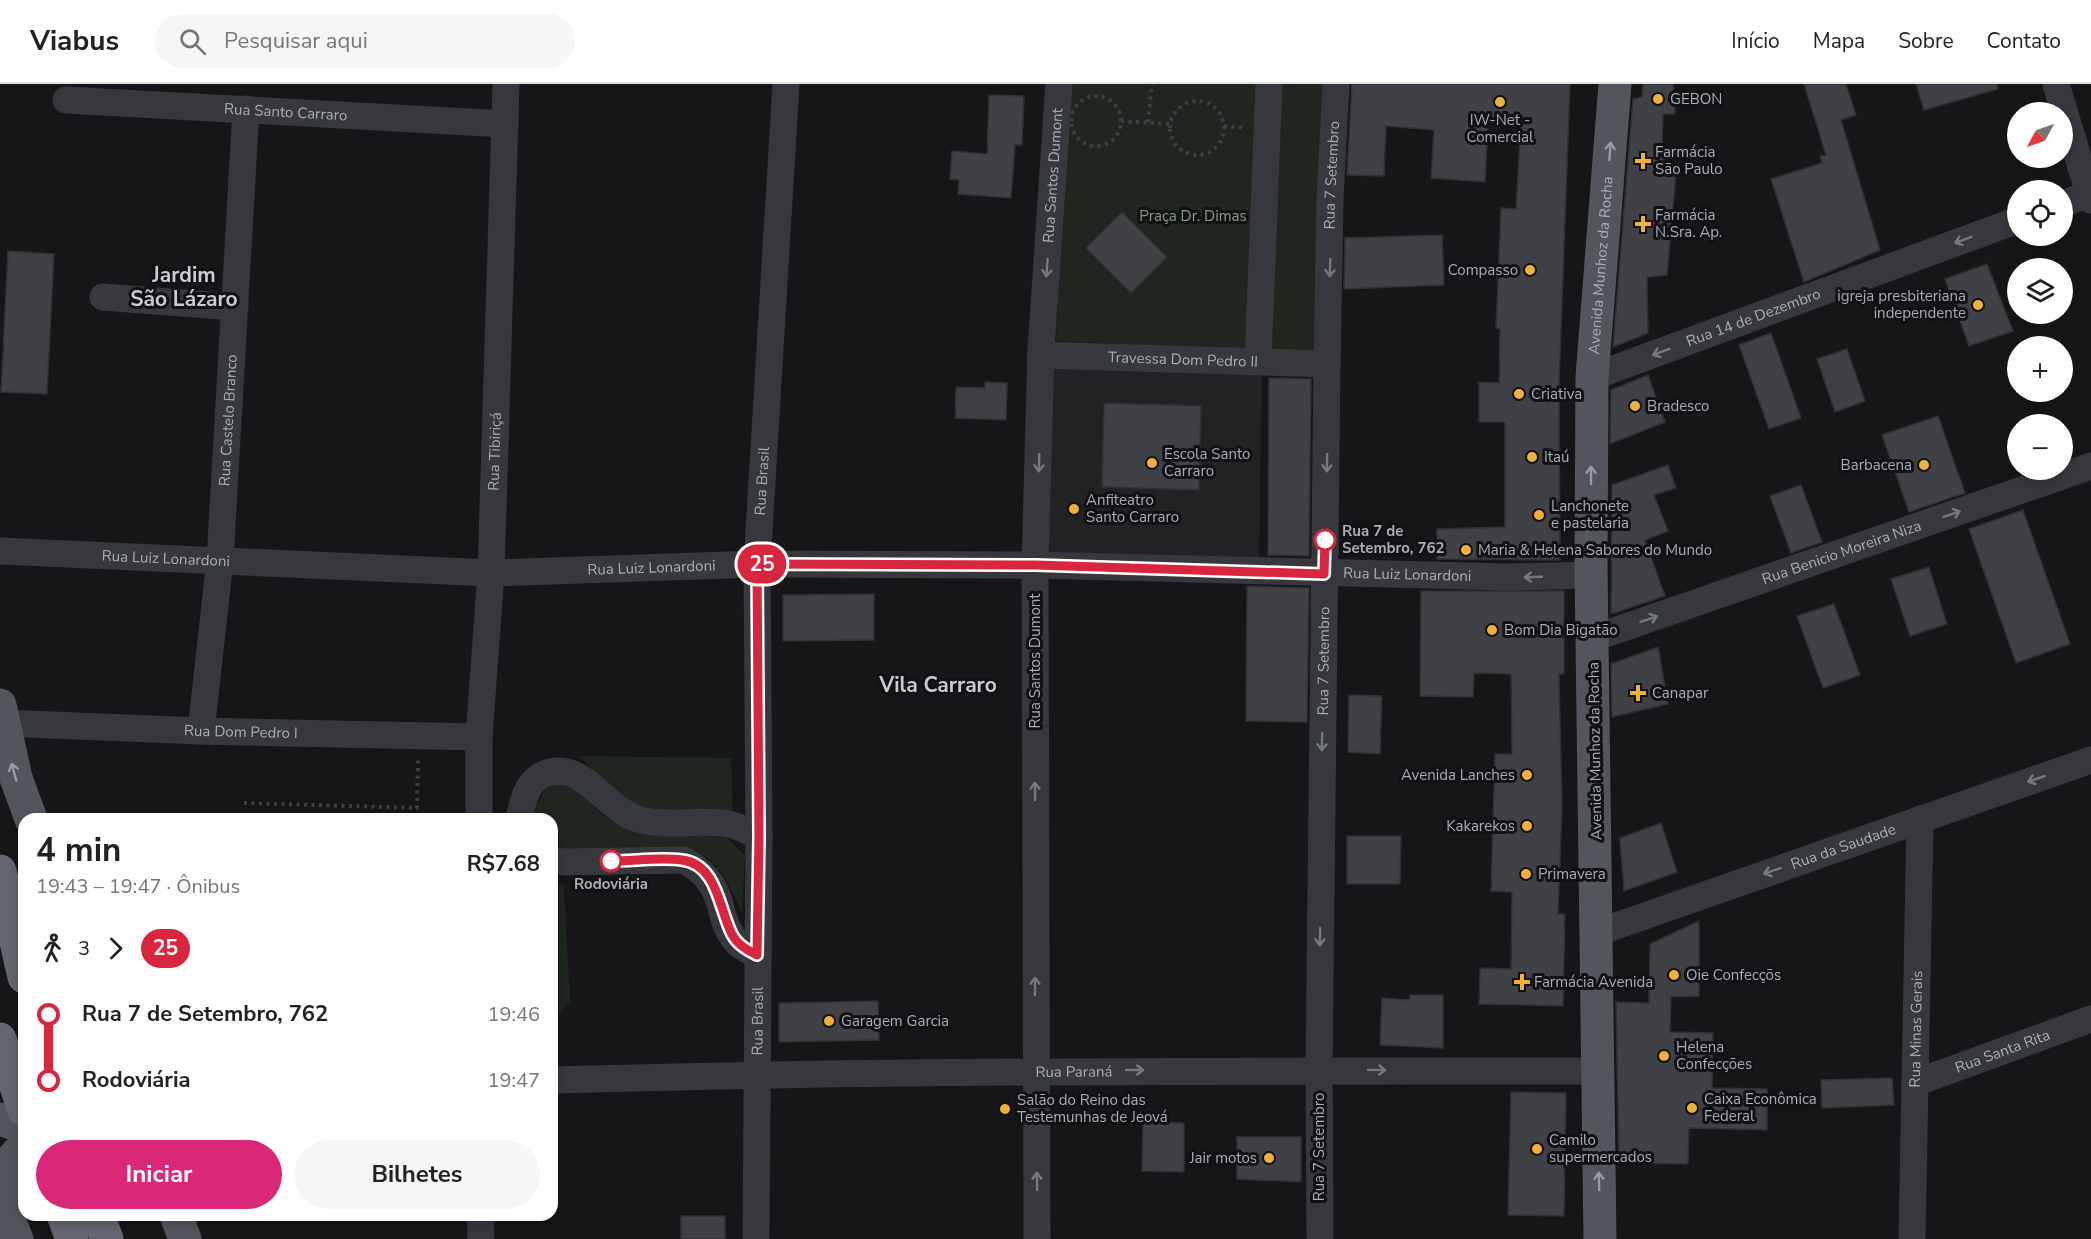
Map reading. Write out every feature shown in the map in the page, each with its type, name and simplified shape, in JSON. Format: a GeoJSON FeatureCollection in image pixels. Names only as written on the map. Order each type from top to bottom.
{"type":"FeatureCollection","features":[{"type":"Feature","properties":{"kind":"highway"},"geometry":{"type":"LineString","coordinates":[[0,871],[18,950]]}},
{"type":"Feature","properties":{"kind":"highway"},"geometry":{"type":"LineString","coordinates":[[2,1047],[18,1093]]}},
{"type":"Feature","properties":{"kind":"highway"},"geometry":{"type":"LineString","coordinates":[[65,1221],[72,1239]]}},
{"type":"Feature","properties":{"kind":"highway"},"geometry":{"type":"LineString","coordinates":[[100,1221],[107,1239]]}},
{"type":"Feature","properties":{"kind":"main road","name":"Avenida Munhoz da Rocha"},"geometry":{"type":"LineString","coordinates":[[1599,1239],[1594,638],[1591,575],[1592,377],[1615,84]]}},
{"type":"Feature","properties":{"kind":"main road"},"geometry":{"type":"LineString","coordinates":[[1,714],[16,778],[29,813]]}},
{"type":"Feature","properties":{"kind":"main road"},"geometry":{"type":"LineString","coordinates":[[0,1119],[18,1123]]}},
{"type":"Feature","properties":{"kind":"main road"},"geometry":{"type":"LineString","coordinates":[[17,1239],[0,1199],[13,1158],[18,1153]]}},
{"type":"Feature","properties":{"kind":"main road"},"geometry":{"type":"LineString","coordinates":[[178,1221],[185,1239]]}},
{"type":"Feature","properties":{"kind":"street","name":"Rua Tibiriçá"},"geometry":{"type":"LineString","coordinates":[[479,813],[479,737],[491,573],[506,84]]}},
{"type":"Feature","properties":{"kind":"street","name":"Rua Brasil"},"geometry":{"type":"LineString","coordinates":[[756,1239],[759,836],[757,564],[786,84]]}},
{"type":"Feature","properties":{"kind":"street","name":"Rua Santos Dumont"},"geometry":{"type":"LineString","coordinates":[[1037,1239],[1035,565],[1041,355],[1059,84]]}},
{"type":"Feature","properties":{"kind":"street"},"geometry":{"type":"LineString","coordinates":[[1258,361],[1269,84]]}},
{"type":"Feature","properties":{"kind":"street","name":"Rua 7 Setembro"},"geometry":{"type":"LineString","coordinates":[[1320,1239],[1318,1069],[1324,574],[1330,199],[1336,84]]}},
{"type":"Feature","properties":{"kind":"street"},"geometry":{"type":"LineString","coordinates":[[2056,84],[2090,196],[2073,201]]}},
{"type":"Feature","properties":{"kind":"street","name":"Rua Santo Carraro"},"geometry":{"type":"LineString","coordinates":[[66,100],[246,108],[505,124]]}},
{"type":"Feature","properties":{"kind":"street","name":"Rua Castelo Branco"},"geometry":{"type":"LineString","coordinates":[[201,731],[220,560],[246,108]]}},
{"type":"Feature","properties":{"kind":"street","name":"Rua 14 de Dezembro"},"geometry":{"type":"LineString","coordinates":[[1592,377],[2007,224]]}},
{"type":"Feature","properties":{"kind":"street"},"geometry":{"type":"LineString","coordinates":[[103,297],[235,307]]}},
{"type":"Feature","properties":{"kind":"street","name":"Travessa Dom Pedro II"},"geometry":{"type":"LineString","coordinates":[[1041,355],[1327,364]]}},
{"type":"Feature","properties":{"kind":"street","name":"Rua Benicio Moreira Niza"},"geometry":{"type":"LineString","coordinates":[[1594,638],[2091,466]]}},
{"type":"Feature","properties":{"kind":"street","name":"Rua Luiz Lonardoni"},"geometry":{"type":"LineString","coordinates":[[0,551],[491,573],[757,564],[1035,565],[1509,578],[1591,575]]}},
{"type":"Feature","properties":{"kind":"street","name":"Rua Dom Pedro I"},"geometry":{"type":"LineString","coordinates":[[1,714],[201,731],[479,737]]}},
{"type":"Feature","properties":{"kind":"street","name":"Rua da Saudade"},"geometry":{"type":"LineString","coordinates":[[1596,933],[2091,760]]}},
{"type":"Feature","properties":{"kind":"street"},"geometry":{"type":"LineString","coordinates":[[521,813],[528,790],[538,777],[560,771],[582,778],[613,807],[640,820],[729,824],[759,836]]}},
{"type":"Feature","properties":{"kind":"street","name":"Rua Minas Gerais"},"geometry":{"type":"LineString","coordinates":[[1912,1239],[1920,819]]}},
{"type":"Feature","properties":{"kind":"street"},"geometry":{"type":"LineString","coordinates":[[558,861],[684,860],[700,869],[712,882],[730,931],[740,945],[757,955]]}},
{"type":"Feature","properties":{"kind":"street","name":"Rua Santa Rita"},"geometry":{"type":"LineString","coordinates":[[1915,1083],[2091,1019]]}},
{"type":"Feature","properties":{"kind":"street","name":"Rua Paraná"},"geometry":{"type":"LineString","coordinates":[[558,1080],[757,1074],[1035,1071],[1318,1069],[1597,1071]]}},
{"type":"Feature","properties":{"kind":"street"},"geometry":{"type":"LineString","coordinates":[[480,1221],[481,1239]]}},
{"type":"Feature","properties":{"kind":"path"},"geometry":{"type":"LineString","coordinates":[[1148,122],[1152,84]]}},
{"type":"Feature","properties":{"kind":"path"},"geometry":{"type":"LineString","coordinates":[[1095,96],[1113,103],[1121,121],[1113,139],[1096,146],[1080,139],[1073,128],[1072,119],[1079,103],[1095,96]]}},
{"type":"Feature","properties":{"kind":"path"},"geometry":{"type":"LineString","coordinates":[[1201,102],[1219,113],[1223,134],[1211,151],[1193,155],[1176,145],[1171,135],[1170,124],[1172,117],[1182,105],[1201,102]]}},
{"type":"Feature","properties":{"kind":"path"},"geometry":{"type":"LineString","coordinates":[[1121,121],[1170,124]]}},
{"type":"Feature","properties":{"kind":"path"},"geometry":{"type":"LineString","coordinates":[[244,803],[417,808],[418,735]]}},
{"type":"Feature","properties":{"kind":"shaded area","name":"Escola Santo Carraro"},"geometry":{"type":"Polygon","coordinates":[[[1047,362],[1262,371],[1259,564],[1041,554],[1047,362]]]}},
{"type":"Feature","properties":{"kind":"green space","name":"Praça Dr. Dimas"},"geometry":{"type":"Polygon","coordinates":[[[1067,84],[1330,84],[1318,354],[1056,341],[1067,84]]]}},
{"type":"Feature","properties":{"kind":"green space"},"geometry":{"type":"Polygon","coordinates":[[[579,756],[731,758],[733,811],[679,811],[639,806],[614,792],[579,756]]]}},
{"type":"Feature","properties":{"kind":"green space"},"geometry":{"type":"Polygon","coordinates":[[[560,784],[575,789],[606,818],[637,833],[727,837],[745,856],[742,912],[723,874],[708,858],[688,847],[558,848],[558,813],[533,813],[546,788],[560,784]]]}},
{"type":"Feature","properties":{"kind":"green space"},"geometry":{"type":"Polygon","coordinates":[[[558,883],[564,885],[570,1001],[558,1016],[558,883]]]}},
{"type":"Feature","properties":{"kind":"building"},"geometry":{"type":"Polygon","coordinates":[[[1352,84],[1570,84],[1559,384],[1560,560],[1437,559],[1437,529],[1505,527],[1505,422],[1479,422],[1479,382],[1499,383],[1500,329],[1496,328],[1501,208],[1516,209],[1521,122],[1488,120],[1485,182],[1431,178],[1434,130],[1386,126],[1384,176],[1347,175],[1352,84]]]}},
{"type":"Feature","properties":{"kind":"building"},"geometry":{"type":"Polygon","coordinates":[[[1643,84],[1673,84],[1675,114],[1663,114],[1664,174],[1676,173],[1667,275],[1647,277],[1648,333],[1613,347],[1633,99],[1642,97],[1643,84]]]}},
{"type":"Feature","properties":{"kind":"building"},"geometry":{"type":"Polygon","coordinates":[[[1804,84],[1846,84],[1856,115],[1841,120],[1880,250],[1804,282],[1771,179],[1822,163],[1820,156],[1826,155],[1804,84]]]}},
{"type":"Feature","properties":{"kind":"building"},"geometry":{"type":"Polygon","coordinates":[[[1916,84],[1997,84],[1998,89],[1924,110],[1916,84]]]}},
{"type":"Feature","properties":{"kind":"building"},"geometry":{"type":"Polygon","coordinates":[[[989,95],[1024,96],[1022,145],[1015,145],[1011,198],[958,194],[959,180],[950,179],[952,151],[987,154],[989,95]]]}},
{"type":"Feature","properties":{"kind":"building"},"geometry":{"type":"Polygon","coordinates":[[[1122,212],[1167,257],[1131,293],[1086,248],[1122,212]]]}},
{"type":"Feature","properties":{"kind":"building"},"geometry":{"type":"Polygon","coordinates":[[[1442,235],[1444,285],[1344,289],[1345,238],[1442,235]]]}},
{"type":"Feature","properties":{"kind":"building"},"geometry":{"type":"Polygon","coordinates":[[[8,251],[54,254],[47,394],[1,392],[8,251]]]}},
{"type":"Feature","properties":{"kind":"building","name":"igreja presbiteriana independente"},"geometry":{"type":"Polygon","coordinates":[[[1987,264],[2007,316],[2007,324],[2010,324],[2013,331],[1969,346],[1945,279],[1987,264]]]}},
{"type":"Feature","properties":{"kind":"building"},"geometry":{"type":"Polygon","coordinates":[[[1771,333],[1801,418],[1769,429],[1739,345],[1771,333]]]}},
{"type":"Feature","properties":{"kind":"building"},"geometry":{"type":"Polygon","coordinates":[[[1847,349],[1865,401],[1835,412],[1817,359],[1847,349]]]}},
{"type":"Feature","properties":{"kind":"building","name":"Bradesco"},"geometry":{"type":"Polygon","coordinates":[[[1648,375],[1665,422],[1610,444],[1611,390],[1648,375]]]}},
{"type":"Feature","properties":{"kind":"building"},"geometry":{"type":"Polygon","coordinates":[[[1269,378],[1311,379],[1309,556],[1268,555],[1269,378]]]}},
{"type":"Feature","properties":{"kind":"building"},"geometry":{"type":"Polygon","coordinates":[[[985,382],[1007,383],[1006,420],[955,418],[956,387],[985,388],[985,382]]]}},
{"type":"Feature","properties":{"kind":"building"},"geometry":{"type":"Polygon","coordinates":[[[1104,403],[1201,406],[1199,490],[1102,487],[1104,403]]]}},
{"type":"Feature","properties":{"kind":"building","name":"Barbacena"},"geometry":{"type":"Polygon","coordinates":[[[1938,416],[1965,493],[1909,512],[1882,435],[1938,416]]]}},
{"type":"Feature","properties":{"kind":"building"},"geometry":{"type":"Polygon","coordinates":[[[1668,465],[1676,488],[1654,495],[1668,531],[1645,540],[1665,596],[1611,614],[1612,485],[1668,465]]]}},
{"type":"Feature","properties":{"kind":"building"},"geometry":{"type":"Polygon","coordinates":[[[1801,485],[1822,542],[1791,553],[1770,496],[1801,485]]]}},
{"type":"Feature","properties":{"kind":"building"},"geometry":{"type":"Polygon","coordinates":[[[2023,510],[2070,644],[2016,663],[1969,529],[2023,510]]]}},
{"type":"Feature","properties":{"kind":"building"},"geometry":{"type":"Polygon","coordinates":[[[1929,567],[1947,624],[1910,636],[1891,579],[1929,567]]]}},
{"type":"Feature","properties":{"kind":"building"},"geometry":{"type":"Polygon","coordinates":[[[1247,586],[1309,588],[1307,722],[1246,721],[1247,586]]]}},
{"type":"Feature","properties":{"kind":"building"},"geometry":{"type":"Polygon","coordinates":[[[1421,591],[1564,591],[1564,674],[1559,674],[1562,806],[1558,914],[1565,914],[1563,1006],[1479,1004],[1480,968],[1511,969],[1512,892],[1491,891],[1495,754],[1512,754],[1511,674],[1474,673],[1473,697],[1420,696],[1421,591]]]}},
{"type":"Feature","properties":{"kind":"building"},"geometry":{"type":"Polygon","coordinates":[[[874,594],[874,640],[783,641],[783,595],[874,594]]]}},
{"type":"Feature","properties":{"kind":"building"},"geometry":{"type":"Polygon","coordinates":[[[1834,604],[1860,675],[1823,688],[1797,616],[1834,604]]]}},
{"type":"Feature","properties":{"kind":"building","name":"Canapar"},"geometry":{"type":"Polygon","coordinates":[[[1658,647],[1668,704],[1612,717],[1611,664],[1658,647]]]}},
{"type":"Feature","properties":{"kind":"building"},"geometry":{"type":"Polygon","coordinates":[[[1349,695],[1382,696],[1380,754],[1348,752],[1349,695]]]}},
{"type":"Feature","properties":{"kind":"building"},"geometry":{"type":"Polygon","coordinates":[[[1661,823],[1677,872],[1624,891],[1620,838],[1661,823]]]}},
{"type":"Feature","properties":{"kind":"building"},"geometry":{"type":"Polygon","coordinates":[[[1347,836],[1401,836],[1400,884],[1347,884],[1347,836]]]}},
{"type":"Feature","properties":{"kind":"building"},"geometry":{"type":"Polygon","coordinates":[[[1699,921],[1699,996],[1671,997],[1670,1032],[1713,1033],[1712,1088],[1767,1089],[1767,1130],[1689,1128],[1688,1164],[1619,1163],[1616,1002],[1649,1003],[1650,944],[1699,921]]]}},
{"type":"Feature","properties":{"kind":"building"},"geometry":{"type":"Polygon","coordinates":[[[1410,995],[1443,995],[1443,1048],[1380,1045],[1382,998],[1410,1000],[1410,995]]]}},
{"type":"Feature","properties":{"kind":"building","name":"Garagem Garcia"},"geometry":{"type":"Polygon","coordinates":[[[878,1001],[879,1040],[779,1042],[779,1003],[878,1001]]]}},
{"type":"Feature","properties":{"kind":"building"},"geometry":{"type":"Polygon","coordinates":[[[1892,1078],[1894,1105],[1822,1108],[1821,1080],[1892,1078]]]}},
{"type":"Feature","properties":{"kind":"building","name":"Camilo supermercados"},"geometry":{"type":"Polygon","coordinates":[[[1511,1092],[1566,1093],[1564,1216],[1508,1215],[1511,1092]]]}},
{"type":"Feature","properties":{"kind":"building"},"geometry":{"type":"Polygon","coordinates":[[[1143,1122],[1184,1123],[1184,1172],[1142,1171],[1143,1122]]]}},
{"type":"Feature","properties":{"kind":"building","name":"Jair motos"},"geometry":{"type":"Polygon","coordinates":[[[1237,1137],[1301,1137],[1301,1182],[1237,1179],[1237,1137]]]}},
{"type":"Feature","properties":{"kind":"building"},"geometry":{"type":"Polygon","coordinates":[[[681,1216],[725,1216],[725,1239],[681,1239],[681,1216]]]}},
{"type":"Feature","properties":{"kind":"bus line","name":"25"},"geometry":{"type":"LineString","coordinates":[[611,861],[684,860],[700,869],[712,882],[720,898],[730,931],[740,945],[757,955],[759,836],[757,564],[1035,565],[1324,574],[1325,540]]}},
{"type":"Feature","properties":{"kind":"place","name":"GEBON"},"geometry":{"type":"Point","coordinates":[1658,99]}},
{"type":"Feature","properties":{"kind":"place","name":"IW-Net - Comercial"},"geometry":{"type":"Point","coordinates":[1500,102]}},
{"type":"Feature","properties":{"kind":"place","name":"Farmácia São Paulo"},"geometry":{"type":"Point","coordinates":[1643,161]}},
{"type":"Feature","properties":{"kind":"place","name":"Farmácia N.Sra. Ap."},"geometry":{"type":"Point","coordinates":[1643,224]}},
{"type":"Feature","properties":{"kind":"place","name":"Compasso"},"geometry":{"type":"Point","coordinates":[1530,270]}},
{"type":"Feature","properties":{"kind":"place","name":"igreja presbiteriana independente"},"geometry":{"type":"Point","coordinates":[1978,305]}},
{"type":"Feature","properties":{"kind":"place","name":"Criativa"},"geometry":{"type":"Point","coordinates":[1519,394]}},
{"type":"Feature","properties":{"kind":"place","name":"Bradesco"},"geometry":{"type":"Point","coordinates":[1635,406]}},
{"type":"Feature","properties":{"kind":"place","name":"Itaú"},"geometry":{"type":"Point","coordinates":[1532,457]}},
{"type":"Feature","properties":{"kind":"place","name":"Escola Santo Carraro"},"geometry":{"type":"Point","coordinates":[1152,463]}},
{"type":"Feature","properties":{"kind":"place","name":"Barbacena"},"geometry":{"type":"Point","coordinates":[1924,465]}},
{"type":"Feature","properties":{"kind":"place","name":"Anfiteatro Santo Carraro"},"geometry":{"type":"Point","coordinates":[1074,509]}},
{"type":"Feature","properties":{"kind":"place","name":"Lanchonete e pastelaria"},"geometry":{"type":"Point","coordinates":[1539,515]}},
{"type":"Feature","properties":{"kind":"place","name":"Rua 7 de Setembro, 762"},"geometry":{"type":"Point","coordinates":[1325,540]}},
{"type":"Feature","properties":{"kind":"place","name":"Maria & Helena Sabores do Mundo"},"geometry":{"type":"Point","coordinates":[1466,550]}},
{"type":"Feature","properties":{"kind":"place","name":"Bom Dia Bigatão"},"geometry":{"type":"Point","coordinates":[1492,630]}},
{"type":"Feature","properties":{"kind":"place","name":"Canapar"},"geometry":{"type":"Point","coordinates":[1638,693]}},
{"type":"Feature","properties":{"kind":"place","name":"Avenida Lanches"},"geometry":{"type":"Point","coordinates":[1527,775]}},
{"type":"Feature","properties":{"kind":"place","name":"Kakarekos"},"geometry":{"type":"Point","coordinates":[1527,826]}},
{"type":"Feature","properties":{"kind":"place","name":"Rodoviária"},"geometry":{"type":"Point","coordinates":[611,861]}},
{"type":"Feature","properties":{"kind":"place","name":"Primavera"},"geometry":{"type":"Point","coordinates":[1526,874]}},
{"type":"Feature","properties":{"kind":"place","name":"Oie Confecçõs"},"geometry":{"type":"Point","coordinates":[1674,975]}},
{"type":"Feature","properties":{"kind":"place","name":"Farmácia Avenida"},"geometry":{"type":"Point","coordinates":[1522,982]}},
{"type":"Feature","properties":{"kind":"place","name":"Garagem Garcia"},"geometry":{"type":"Point","coordinates":[829,1021]}},
{"type":"Feature","properties":{"kind":"place","name":"Helena Confecções"},"geometry":{"type":"Point","coordinates":[1664,1056]}},
{"type":"Feature","properties":{"kind":"place","name":"Caixa Econômica Federal"},"geometry":{"type":"Point","coordinates":[1692,1108]}},
{"type":"Feature","properties":{"kind":"place","name":"Salão do Reino das Testemunhas de Jeová"},"geometry":{"type":"Point","coordinates":[1005,1109]}},
{"type":"Feature","properties":{"kind":"place","name":"Camilo supermercados"},"geometry":{"type":"Point","coordinates":[1537,1149]}},
{"type":"Feature","properties":{"kind":"place","name":"Jair motos"},"geometry":{"type":"Point","coordinates":[1269,1158]}},
{"type":"Feature","properties":{"kind":"district","name":"Jardim São Lázaro"},"geometry":{"type":"Point","coordinates":[184,287]}},
{"type":"Feature","properties":{"kind":"district","name":"Vila Carraro"},"geometry":{"type":"Point","coordinates":[938,685]}}]}
